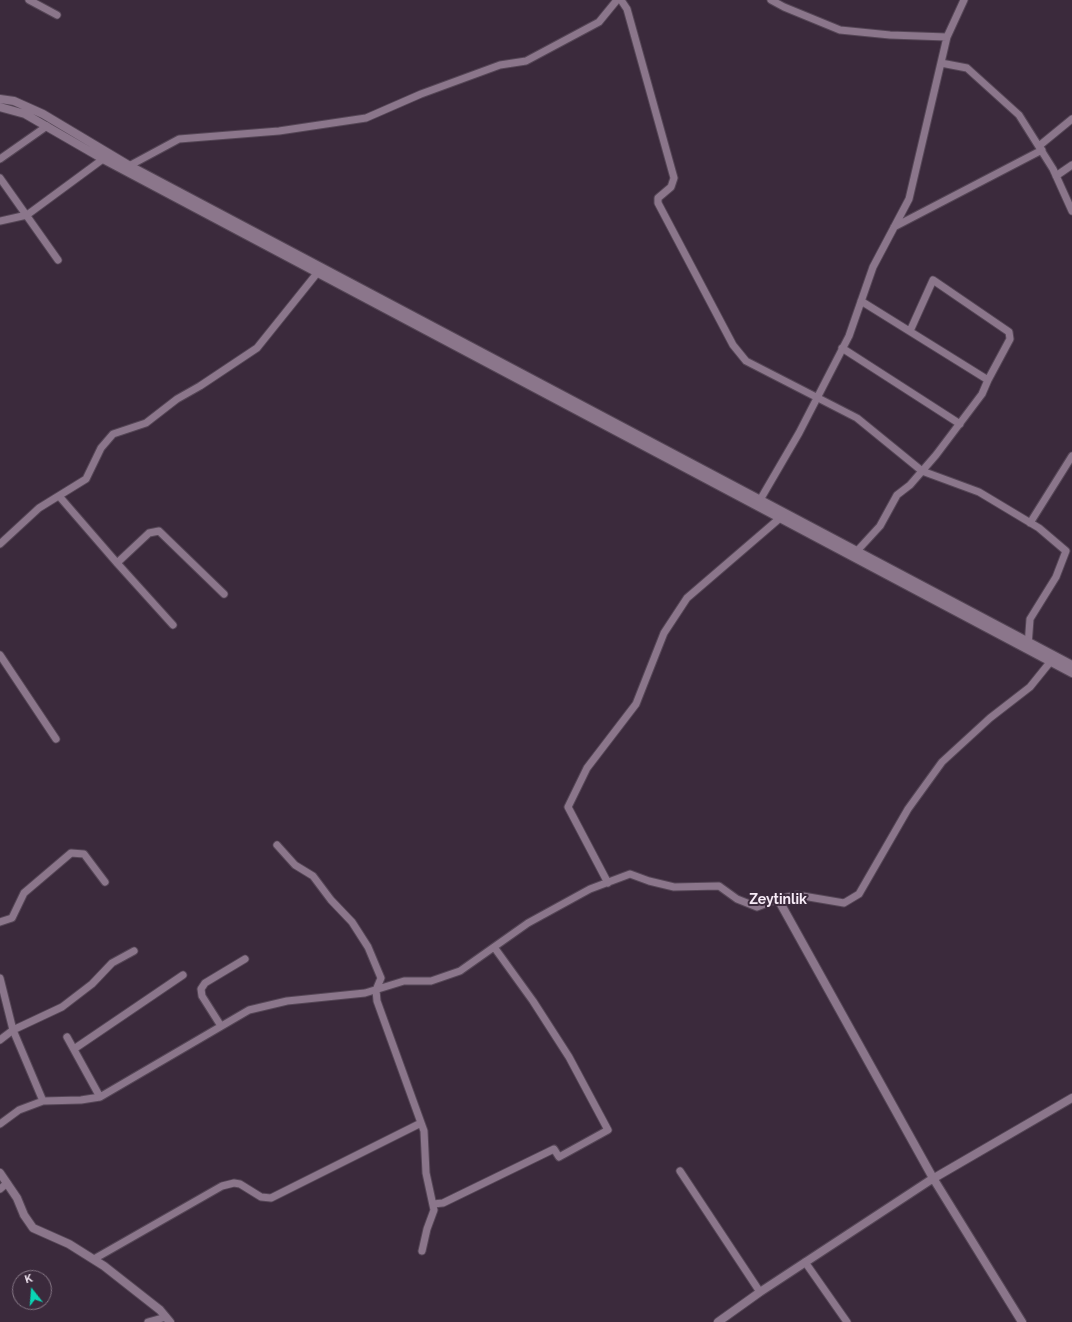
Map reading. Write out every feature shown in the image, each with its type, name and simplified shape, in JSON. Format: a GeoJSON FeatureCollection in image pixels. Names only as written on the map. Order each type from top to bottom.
{"type":"FeatureCollection","features":[{"type":"Feature","properties":{"kind":"street"},"geometry":{"type":"LineString","coordinates":[[29,0],[57,15]]}},
{"type":"Feature","properties":{"kind":"street"},"geometry":{"type":"LineString","coordinates":[[127,168],[179,139],[279,131],[366,118],[421,94],[500,65],[526,61],[599,22],[617,0]]}},
{"type":"Feature","properties":{"kind":"street"},"geometry":{"type":"LineString","coordinates":[[621,0],[627,9],[674,178],[671,187],[658,198],[658,203],[740,356],[746,362],[857,418],[922,471],[979,492],[1039,528],[1069,549],[1056,577],[1030,619],[1028,645]]}},
{"type":"Feature","properties":{"kind":"street"},"geometry":{"type":"LineString","coordinates":[[771,0],[784,7],[840,30],[890,35],[947,37]]}},
{"type":"Feature","properties":{"kind":"street"},"geometry":{"type":"LineString","coordinates":[[759,502],[799,433],[849,336],[873,267],[909,200],[947,37],[964,0]]}},
{"type":"Feature","properties":{"kind":"street"},"geometry":{"type":"LineString","coordinates":[[940,63],[967,68],[1019,115],[1041,148],[1072,211]]}},
{"type":"Feature","properties":{"kind":"street"},"geometry":{"type":"LineString","coordinates":[[0,99],[14,101],[32,109],[127,168],[318,272],[759,502],[857,551],[1028,645],[1051,661],[1072,672]]}},
{"type":"Feature","properties":{"kind":"street"},"geometry":{"type":"LineString","coordinates":[[0,108],[25,114],[103,159],[127,168],[759,502],[780,518],[1028,645],[1072,665]]}},
{"type":"Feature","properties":{"kind":"street"},"geometry":{"type":"LineString","coordinates":[[894,227],[1041,148],[1072,119]]}},
{"type":"Feature","properties":{"kind":"street"},"geometry":{"type":"LineString","coordinates":[[0,159],[47,126]]}},
{"type":"Feature","properties":{"kind":"street"},"geometry":{"type":"LineString","coordinates":[[0,221],[27,215],[103,159]]}},
{"type":"Feature","properties":{"kind":"street"},"geometry":{"type":"LineString","coordinates":[[1056,176],[1072,165]]}},
{"type":"Feature","properties":{"kind":"street"},"geometry":{"type":"LineString","coordinates":[[0,178],[58,260]]}},
{"type":"Feature","properties":{"kind":"street"},"geometry":{"type":"LineString","coordinates":[[0,544],[39,508],[86,479],[101,448],[113,434],[146,423],[177,399],[200,386],[258,348],[318,272]]}},
{"type":"Feature","properties":{"kind":"street"},"geometry":{"type":"LineString","coordinates":[[857,551],[880,526],[897,495],[910,485],[936,455],[982,394],[1010,339],[1009,332],[933,280],[910,330]]}},
{"type":"Feature","properties":{"kind":"street"},"geometry":{"type":"LineString","coordinates":[[861,301],[910,330],[988,380]]}},
{"type":"Feature","properties":{"kind":"street"},"geometry":{"type":"LineString","coordinates":[[842,348],[960,424]]}},
{"type":"Feature","properties":{"kind":"street"},"geometry":{"type":"LineString","coordinates":[[1030,523],[1072,456]]}},
{"type":"Feature","properties":{"kind":"street"},"geometry":{"type":"LineString","coordinates":[[59,496],[173,625]]}},
{"type":"Feature","properties":{"kind":"street"},"geometry":{"type":"LineString","coordinates":[[608,883],[568,807],[587,768],[636,704],[664,633],[687,598],[780,518]]}},
{"type":"Feature","properties":{"kind":"street"},"geometry":{"type":"LineString","coordinates":[[117,563],[149,533],[159,531],[224,594]]}},
{"type":"Feature","properties":{"kind":"street"},"geometry":{"type":"LineString","coordinates":[[0,655],[56,739]]}},
{"type":"Feature","properties":{"kind":"street"},"geometry":{"type":"LineString","coordinates":[[0,1124],[19,1110],[43,1101],[81,1100],[100,1097],[249,1010],[287,1001],[365,993],[404,981],[431,981],[460,971],[528,923],[590,889],[630,874],[674,887],[719,886],[737,900],[757,907],[778,899],[797,895],[844,903],[860,894],[908,809],[942,762],[990,718],[1030,687],[1051,661]]}},
{"type":"Feature","properties":{"kind":"street"},"geometry":{"type":"LineString","coordinates":[[277,845],[295,865],[313,876],[331,900],[352,922],[368,947],[381,978],[376,990],[377,1001],[424,1131],[426,1173],[434,1210],[427,1229],[422,1252]]}},
{"type":"Feature","properties":{"kind":"street"},"geometry":{"type":"LineString","coordinates":[[0,922],[12,918],[24,894],[71,853],[84,854],[105,882]]}},
{"type":"Feature","properties":{"kind":"street"},"geometry":{"type":"LineString","coordinates":[[778,899],[933,1178],[1022,1322]]}},
{"type":"Feature","properties":{"kind":"street"},"geometry":{"type":"LineString","coordinates":[[433,1204],[443,1203],[554,1149],[559,1157],[608,1130],[569,1057],[533,1001],[494,947]]}},
{"type":"Feature","properties":{"kind":"street"},"geometry":{"type":"LineString","coordinates":[[0,1040],[13,1030],[62,1007],[92,984],[112,963],[134,951]]}},
{"type":"Feature","properties":{"kind":"street"},"geometry":{"type":"LineString","coordinates":[[220,1026],[202,996],[202,986],[245,959]]}},
{"type":"Feature","properties":{"kind":"street"},"geometry":{"type":"LineString","coordinates":[[74,1049],[183,975]]}},
{"type":"Feature","properties":{"kind":"street"},"geometry":{"type":"LineString","coordinates":[[0,978],[13,1030],[43,1101]]}},
{"type":"Feature","properties":{"kind":"street"},"geometry":{"type":"LineString","coordinates":[[67,1037],[100,1097]]}},
{"type":"Feature","properties":{"kind":"street"},"geometry":{"type":"LineString","coordinates":[[718,1322],[760,1292],[933,1178],[1072,1098]]}},
{"type":"Feature","properties":{"kind":"street"},"geometry":{"type":"LineString","coordinates":[[94,1260],[222,1186],[234,1183],[240,1184],[261,1197],[271,1198],[421,1122]]}},
{"type":"Feature","properties":{"kind":"street"},"geometry":{"type":"LineString","coordinates":[[680,1171],[760,1292]]}},
{"type":"Feature","properties":{"kind":"street"},"geometry":{"type":"LineString","coordinates":[[0,1173],[17,1198],[29,1224],[33,1228],[69,1244],[94,1260],[146,1298],[168,1319]]}},
{"type":"Feature","properties":{"kind":"street"},"geometry":{"type":"LineString","coordinates":[[0,1189],[7,1183]]}},
{"type":"Feature","properties":{"kind":"street"},"geometry":{"type":"LineString","coordinates":[[805,1262],[847,1322]]}},
{"type":"Feature","properties":{"kind":"street"},"geometry":{"type":"LineString","coordinates":[[148,1322],[168,1319]]}},
{"type":"Feature","properties":{"kind":"district","name":"Zeytinlik"},"geometry":{"type":"Point","coordinates":[778,900]}}]}
